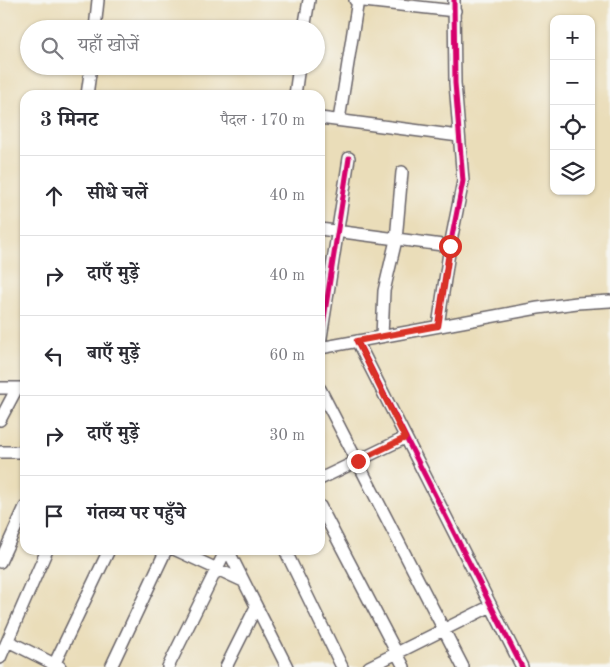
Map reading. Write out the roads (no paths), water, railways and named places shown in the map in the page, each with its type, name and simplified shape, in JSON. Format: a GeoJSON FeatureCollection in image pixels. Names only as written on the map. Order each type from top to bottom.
{"type":"FeatureCollection","features":[{"type":"Feature","properties":{"kind":"street"},"geometry":{"type":"LineString","coordinates":[[96,20],[98,0]]}},
{"type":"Feature","properties":{"kind":"street"},"geometry":{"type":"LineString","coordinates":[[305,20],[308,0]]}},
{"type":"Feature","properties":{"kind":"street"},"geometry":{"type":"LineString","coordinates":[[339,120],[357,0],[454,6],[455,82],[463,181],[450,246],[438,326]]}},
{"type":"Feature","properties":{"kind":"street"},"geometry":{"type":"LineString","coordinates":[[88,90],[90,75]]}},
{"type":"Feature","properties":{"kind":"street"},"geometry":{"type":"LineString","coordinates":[[296,90],[298,75]]}},
{"type":"Feature","properties":{"kind":"street"},"geometry":{"type":"LineString","coordinates":[[325,119],[459,136]]}},
{"type":"Feature","properties":{"kind":"street"},"geometry":{"type":"LineString","coordinates":[[325,309],[349,158]]}},
{"type":"Feature","properties":{"kind":"street"},"geometry":{"type":"LineString","coordinates":[[382,336],[384,291],[386,275],[396,240],[402,172]]}},
{"type":"Feature","properties":{"kind":"street"},"geometry":{"type":"LineString","coordinates":[[325,230],[450,246]]}},
{"type":"Feature","properties":{"kind":"street"},"geometry":{"type":"LineString","coordinates":[[325,347],[538,308],[610,301]]}},
{"type":"Feature","properties":{"kind":"street"},"geometry":{"type":"LineString","coordinates":[[357,341],[522,667]]}},
{"type":"Feature","properties":{"kind":"street"},"geometry":{"type":"LineString","coordinates":[[0,388],[20,388]]}},
{"type":"Feature","properties":{"kind":"street"},"geometry":{"type":"LineString","coordinates":[[0,420],[20,390]]}},
{"type":"Feature","properties":{"kind":"street"},"geometry":{"type":"LineString","coordinates":[[325,398],[463,667]]}},
{"type":"Feature","properties":{"kind":"street"},"geometry":{"type":"LineString","coordinates":[[325,477],[405,438]]}},
{"type":"Feature","properties":{"kind":"street"},"geometry":{"type":"LineString","coordinates":[[0,452],[20,452]]}},
{"type":"Feature","properties":{"kind":"street"},"geometry":{"type":"LineString","coordinates":[[325,516],[404,667]]}},
{"type":"Feature","properties":{"kind":"street"},"geometry":{"type":"LineString","coordinates":[[0,562],[20,518]]}},
{"type":"Feature","properties":{"kind":"street"},"geometry":{"type":"LineString","coordinates":[[0,658],[45,555]]}},
{"type":"Feature","properties":{"kind":"street"},"geometry":{"type":"LineString","coordinates":[[8,641],[55,666],[107,555]]}},
{"type":"Feature","properties":{"kind":"street"},"geometry":{"type":"LineString","coordinates":[[111,667],[164,555]]}},
{"type":"Feature","properties":{"kind":"street"},"geometry":{"type":"LineString","coordinates":[[187,555],[243,581]]}},
{"type":"Feature","properties":{"kind":"street"},"geometry":{"type":"LineString","coordinates":[[168,667],[224,555]]}},
{"type":"Feature","properties":{"kind":"street"},"geometry":{"type":"LineString","coordinates":[[230,555],[286,666]]}},
{"type":"Feature","properties":{"kind":"street"},"geometry":{"type":"LineString","coordinates":[[287,555],[342,667]]}},
{"type":"Feature","properties":{"kind":"street"},"geometry":{"type":"LineString","coordinates":[[369,667],[491,606]]}},
{"type":"Feature","properties":{"kind":"street"},"geometry":{"type":"LineString","coordinates":[[226,667],[256,607]]}}]}
